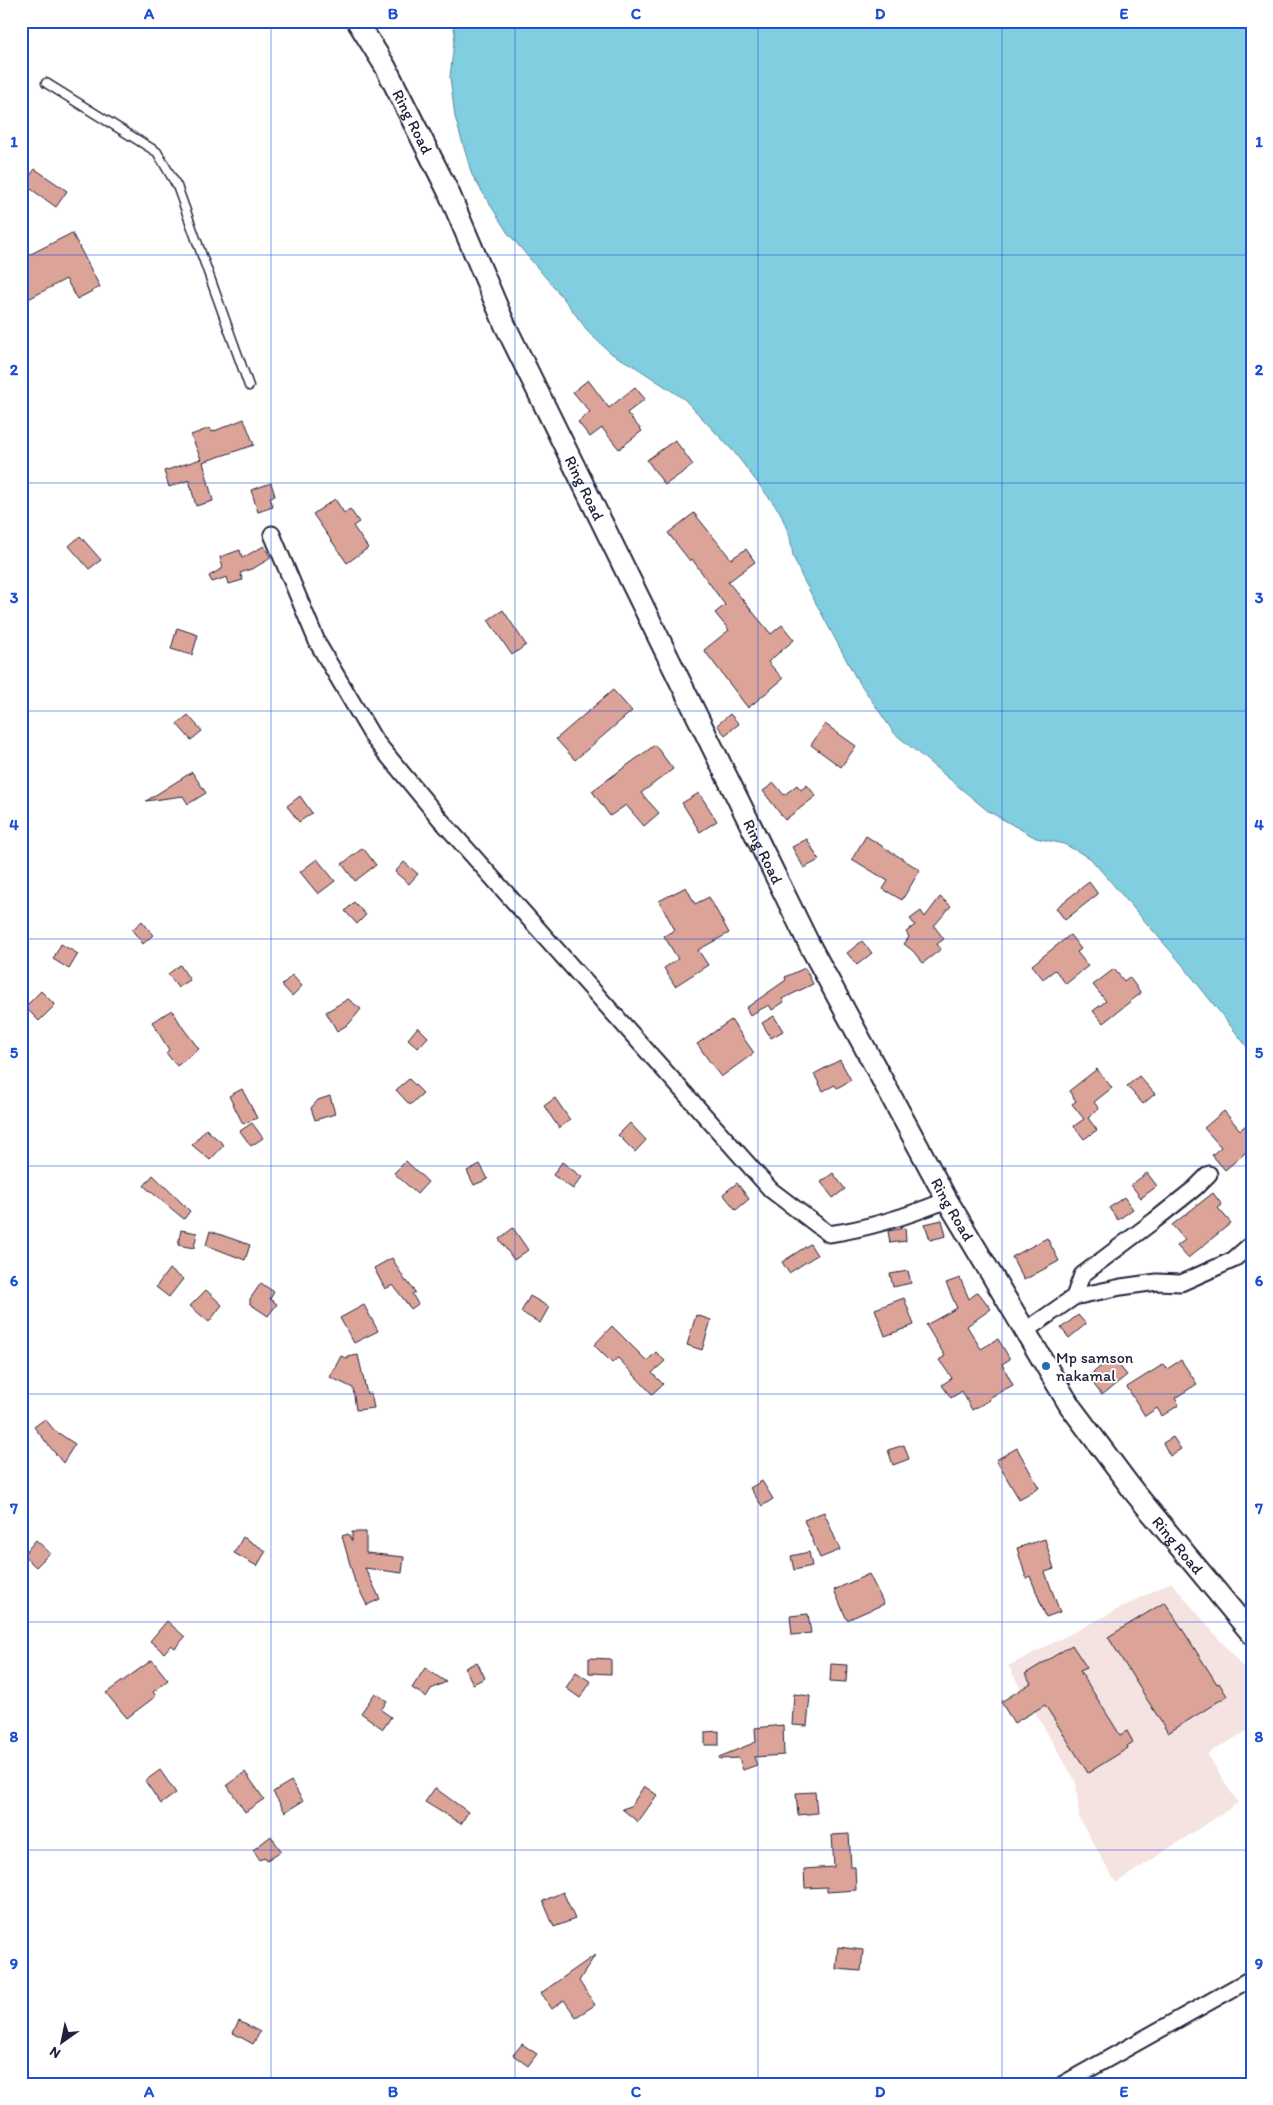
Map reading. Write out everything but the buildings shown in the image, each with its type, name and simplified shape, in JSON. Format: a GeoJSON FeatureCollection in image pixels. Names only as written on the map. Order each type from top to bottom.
{"type":"FeatureCollection","features":[{"type":"Feature","properties":{"kind":"main road","name":"Ring Road"},"geometry":{"type":"LineString","coordinates":[[357,21],[385,66],[448,190],[505,325],[810,944],[947,1200],[1070,1406],[1114,1467],[1252,1634]]}},
{"type":"Feature","properties":{"kind":"street"},"geometry":{"type":"LineString","coordinates":[[272,534],[318,644],[374,739],[440,819],[771,1190],[829,1234],[859,1230],[903,1218],[947,1200]]}},
{"type":"Feature","properties":{"kind":"street"},"geometry":{"type":"LineString","coordinates":[[1074,1297],[1082,1275],[1162,1215],[1209,1174]]}},
{"type":"Feature","properties":{"kind":"street"},"geometry":{"type":"LineString","coordinates":[[1025,1331],[1074,1297],[1157,1282],[1181,1283],[1233,1260],[1249,1246]]}},
{"type":"Feature","properties":{"kind":"street"},"geometry":{"type":"LineString","coordinates":[[1064,2084],[1252,1978]]}},
{"type":"Feature","properties":{"kind":"lane"},"geometry":{"type":"LineString","coordinates":[[46,83],[157,152],[177,186],[249,386]]}},
{"type":"Feature","properties":{"kind":"shaded area"},"geometry":{"type":"Polygon","coordinates":[[[1171,1582],[1252,1678],[1252,1728],[1207,1754],[1238,1803],[1116,1883],[1079,1818],[1076,1782],[1008,1666],[1171,1582]]]}},
{"type":"Feature","properties":{"kind":"water"},"geometry":{"type":"Polygon","coordinates":[[[452,21],[1252,21],[1252,1053],[1181,963],[1090,858],[1064,844],[1036,838],[988,811],[894,733],[855,676],[802,577],[793,556],[790,537],[780,512],[734,452],[684,399],[612,354],[590,334],[564,299],[507,232],[472,175],[455,117],[450,77],[455,33],[452,21]]]}},
{"type":"Feature","properties":{"kind":"place","name":"Mp samson nakamal"},"geometry":{"type":"Point","coordinates":[1046,1366]}}]}
